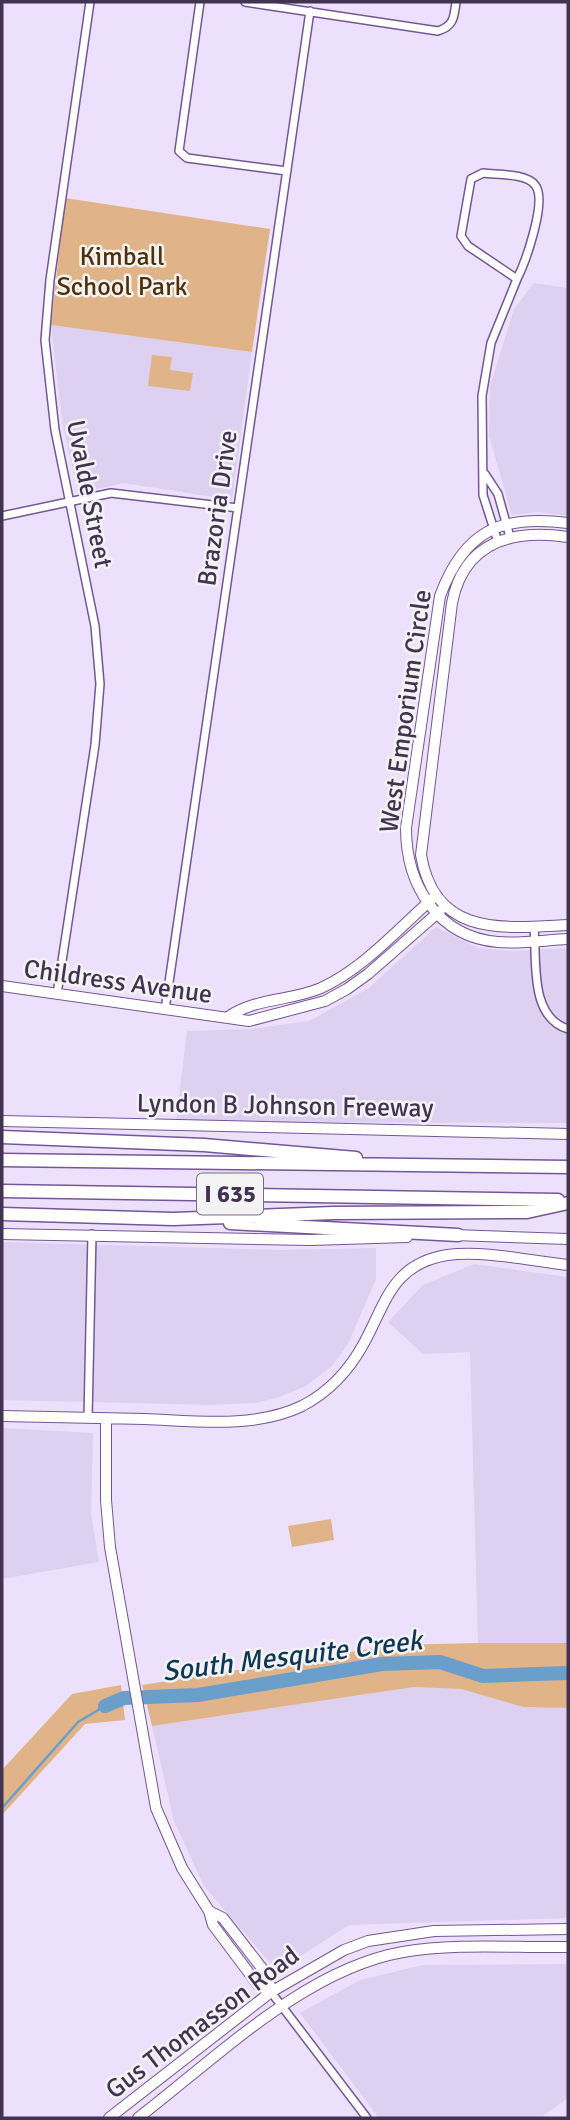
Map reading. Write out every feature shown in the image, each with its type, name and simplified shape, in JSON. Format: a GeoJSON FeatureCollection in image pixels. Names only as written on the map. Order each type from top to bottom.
{"type":"FeatureCollection","features":[{"type":"Feature","properties":{"kind":"highway"},"geometry":{"type":"LineString","coordinates":[[2,1137],[282,1150],[391,1165]]}},
{"type":"Feature","properties":{"kind":"highway","name":"I 635"},"geometry":{"type":"LineString","coordinates":[[2,1160],[568,1167]]}},
{"type":"Feature","properties":{"kind":"highway","name":"I 635"},"geometry":{"type":"LineString","coordinates":[[2,1191],[568,1202]]}},
{"type":"Feature","properties":{"kind":"highway"},"geometry":{"type":"LineString","coordinates":[[2,1214],[173,1219],[333,1213],[527,1212],[568,1202]]}},
{"type":"Feature","properties":{"kind":"highway"},"geometry":{"type":"LineString","coordinates":[[195,1218],[247,1225],[458,1235]]}},
{"type":"Feature","properties":{"kind":"street","name":"Uvalde Street"},"geometry":{"type":"LineString","coordinates":[[57,994],[95,745],[100,684],[95,626],[55,430],[45,340],[50,280],[90,2]]}},
{"type":"Feature","properties":{"kind":"street"},"geometry":{"type":"LineString","coordinates":[[200,2],[179,151],[187,158],[287,172]]}},
{"type":"Feature","properties":{"kind":"street"},"geometry":{"type":"LineString","coordinates":[[245,2],[438,31],[449,28],[454,20],[456,2]]}},
{"type":"Feature","properties":{"kind":"street","name":"Brazoria Drive"},"geometry":{"type":"LineString","coordinates":[[165,1010],[310,11]]}},
{"type":"Feature","properties":{"kind":"street"},"geometry":{"type":"LineString","coordinates":[[498,542],[483,495],[485,473],[482,396],[491,343],[530,253],[539,194],[535,184],[525,179],[483,173],[471,179],[461,236],[468,246],[517,279]]}},
{"type":"Feature","properties":{"kind":"street"},"geometry":{"type":"LineString","coordinates":[[485,473],[498,494],[510,537],[568,537]]}},
{"type":"Feature","properties":{"kind":"street"},"geometry":{"type":"LineString","coordinates":[[2,516],[111,493],[238,508]]}},
{"type":"Feature","properties":{"kind":"street","name":"West Emporium Circle"},"geometry":{"type":"LineString","coordinates":[[568,523],[527,519],[506,523],[470,543],[451,567],[440,596],[406,852],[411,874],[427,903],[454,928],[475,937],[498,942],[568,939]]}},
{"type":"Feature","properties":{"kind":"street","name":"West Emporium Circle"},"geometry":{"type":"LineString","coordinates":[[510,537],[474,556],[459,578],[446,650],[421,855],[428,882],[436,895],[465,920],[480,926],[568,925]]}},
{"type":"Feature","properties":{"kind":"street"},"geometry":{"type":"LineString","coordinates":[[432,648],[446,650]]}},
{"type":"Feature","properties":{"kind":"street"},"geometry":{"type":"LineString","coordinates":[[418,746],[433,748]]}},
{"type":"Feature","properties":{"kind":"street","name":"Childress Avenue"},"geometry":{"type":"LineString","coordinates":[[228,1017],[243,1007],[321,987],[353,968],[436,895]]}},
{"type":"Feature","properties":{"kind":"street","name":"Childress Avenue"},"geometry":{"type":"LineString","coordinates":[[2,986],[249,1021],[325,1001],[360,980],[446,906]]}},
{"type":"Feature","properties":{"kind":"street"},"geometry":{"type":"LineString","coordinates":[[534,927],[541,1005],[557,1026],[568,1029]]}},
{"type":"Feature","properties":{"kind":"street"},"geometry":{"type":"LineString","coordinates":[[353,968],[360,980]]}},
{"type":"Feature","properties":{"kind":"street","name":"Lyndon B Johnson Freeway"},"geometry":{"type":"LineString","coordinates":[[2,1121],[568,1134]]}},
{"type":"Feature","properties":{"kind":"street"},"geometry":{"type":"LineString","coordinates":[[2,1234],[311,1240],[458,1235],[568,1238]]}},
{"type":"Feature","properties":{"kind":"street"},"geometry":{"type":"LineString","coordinates":[[88,1418],[92,1234]]}},
{"type":"Feature","properties":{"kind":"street"},"geometry":{"type":"LineString","coordinates":[[2,1416],[244,1421],[278,1415],[304,1404],[343,1374],[366,1340],[390,1289],[424,1263],[459,1254],[568,1265]]}},
{"type":"Feature","properties":{"kind":"street"},"geometry":{"type":"LineString","coordinates":[[106,1419],[107,1521],[132,1682],[156,1808],[182,1868],[209,1911],[213,1925],[258,1985],[271,1992],[368,2118]]}},
{"type":"Feature","properties":{"kind":"street","name":"Gus Thomasson Road"},"geometry":{"type":"LineString","coordinates":[[109,2118],[271,1992],[325,1958],[368,1941],[434,1931],[568,1930]]}},
{"type":"Feature","properties":{"kind":"street"},"geometry":{"type":"LineString","coordinates":[[472,1948],[473,1931]]}},
{"type":"Feature","properties":{"kind":"street"},"geometry":{"type":"LineString","coordinates":[[368,1941],[372,1960]]}},
{"type":"Feature","properties":{"kind":"street","name":"Gus Thomasson Road"},"geometry":{"type":"LineString","coordinates":[[138,2118],[281,2007],[323,1980],[372,1960],[422,1949],[568,1947]]}},
{"type":"Feature","properties":{"kind":"shaded area"},"geometry":{"type":"Polygon","coordinates":[[[534,283],[568,288],[568,516],[537,512],[512,515],[489,436],[490,386],[514,309],[534,283]]]}},
{"type":"Feature","properties":{"kind":"shaded area"},"geometry":{"type":"Polygon","coordinates":[[[51,325],[252,352],[232,500],[124,483],[78,493],[62,422],[51,325]]]}},
{"type":"Feature","properties":{"kind":"shaded area"},"geometry":{"type":"Polygon","coordinates":[[[436,927],[478,948],[510,951],[568,948],[568,1123],[176,1122],[187,1031],[250,1029],[309,1021],[369,988],[436,927]]]}},
{"type":"Feature","properties":{"kind":"shaded area"},"geometry":{"type":"Polygon","coordinates":[[[2,1242],[280,1250],[376,1248],[376,1279],[349,1342],[333,1365],[306,1386],[277,1398],[254,1403],[212,1405],[2,1400],[2,1242]]]}},
{"type":"Feature","properties":{"kind":"shaded area"},"geometry":{"type":"Polygon","coordinates":[[[474,1264],[568,1277],[568,1643],[478,1643],[470,1352],[423,1354],[388,1322],[423,1285],[474,1264]]]}},
{"type":"Feature","properties":{"kind":"shaded area"},"geometry":{"type":"Polygon","coordinates":[[[2,1428],[93,1433],[91,1514],[99,1562],[2,1579],[2,1428]]]}},
{"type":"Feature","properties":{"kind":"shaded area"},"geometry":{"type":"Polygon","coordinates":[[[414,1687],[461,1689],[523,1707],[568,1708],[568,1918],[349,1925],[277,1971],[204,1886],[174,1821],[152,1726],[414,1687]]]}},
{"type":"Feature","properties":{"kind":"shaded area"},"geometry":{"type":"Polygon","coordinates":[[[568,1964],[568,2098],[540,2118],[379,2118],[300,2013],[360,1980],[423,1965],[568,1964]]]}},
{"type":"Feature","properties":{"kind":"green space","name":"Kimball School Park"},"geometry":{"type":"Polygon","coordinates":[[[65,198],[270,229],[252,352],[51,325],[65,198]]]}},
{"type":"Feature","properties":{"kind":"green space"},"geometry":{"type":"Polygon","coordinates":[[[152,355],[172,357],[170,370],[193,373],[190,391],[148,386],[152,355]]]}},
{"type":"Feature","properties":{"kind":"green space"},"geometry":{"type":"Polygon","coordinates":[[[331,1519],[334,1540],[292,1547],[288,1526],[331,1519]]]}},
{"type":"Feature","properties":{"kind":"green space"},"geometry":{"type":"Polygon","coordinates":[[[568,1643],[568,1708],[523,1707],[461,1689],[414,1687],[152,1726],[142,1685],[394,1645],[568,1643]]]}},
{"type":"Feature","properties":{"kind":"green space"},"geometry":{"type":"Polygon","coordinates":[[[121,1685],[125,1720],[85,1724],[2,1815],[2,1770],[72,1694],[121,1685]]]}},
{"type":"Feature","properties":{"kind":"waterway","name":"South Mesquite Creek"},"geometry":{"type":"LineString","coordinates":[[105,1706],[124,1698],[198,1695],[382,1664],[440,1662],[483,1676],[568,1673]]}},
{"type":"Feature","properties":{"kind":"waterway"},"geometry":{"type":"LineString","coordinates":[[2,1808],[78,1722],[105,1706]]}}]}
